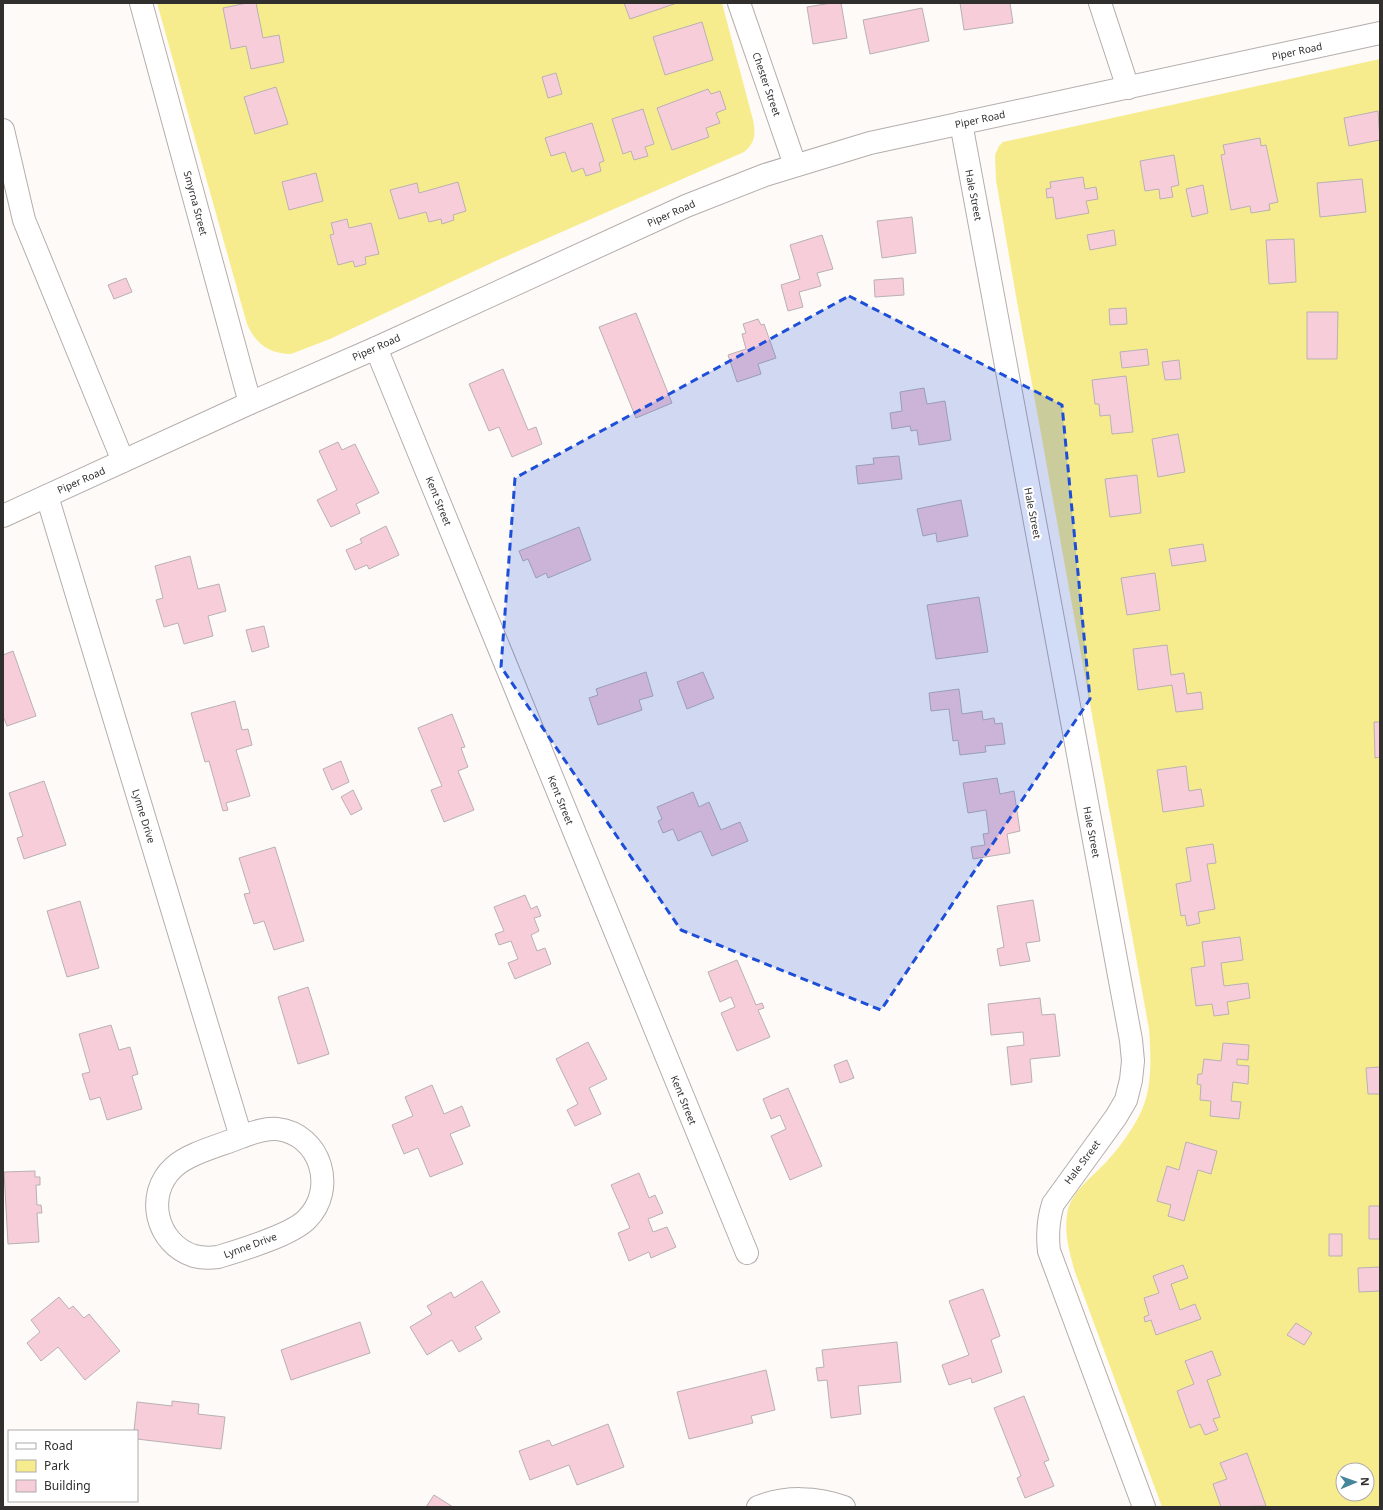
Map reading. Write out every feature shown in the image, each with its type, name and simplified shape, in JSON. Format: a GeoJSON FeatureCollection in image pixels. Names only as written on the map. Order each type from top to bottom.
{"type":"FeatureCollection","features":[{"type":"Feature","properties":{"kind":"street","name":"Smyrna Street"},"geometry":{"type":"LineString","coordinates":[[141,3],[250,403]]}},
{"type":"Feature","properties":{"kind":"street","name":"Chester Street"},"geometry":{"type":"LineString","coordinates":[[739,3],[795,165]]}},
{"type":"Feature","properties":{"kind":"street"},"geometry":{"type":"LineString","coordinates":[[1100,3],[1128,88]]}},
{"type":"Feature","properties":{"kind":"street","name":"Piper Road"},"geometry":{"type":"LineString","coordinates":[[3,516],[725,189],[795,165],[870,144],[1380,32]]}},
{"type":"Feature","properties":{"kind":"street","name":"Hale Street"},"geometry":{"type":"LineString","coordinates":[[961,123],[1130,1032],[1133,1061],[1131,1080],[1126,1100],[1052,1204],[1048,1220],[1047,1236],[1049,1251],[1144,1507]]}},
{"type":"Feature","properties":{"kind":"street"},"geometry":{"type":"LineString","coordinates":[[3,130],[24,220],[123,461]]}},
{"type":"Feature","properties":{"kind":"street","name":"Kent Street"},"geometry":{"type":"LineString","coordinates":[[376,348],[747,1253]]}},
{"type":"Feature","properties":{"kind":"street","name":"Lynne Drive"},"geometry":{"type":"LineString","coordinates":[[47,496],[241,1137]]}},
{"type":"Feature","properties":{"kind":"street","name":"Lynne Drive"},"geometry":{"type":"LineString","coordinates":[[277,1129],[299,1137],[308,1145],[321,1166],[323,1189],[320,1201],[314,1212],[296,1228],[218,1257],[206,1258],[194,1256],[173,1244],[165,1234],[157,1211],[157,1199],[160,1187],[174,1167],[184,1160],[241,1137],[265,1130],[277,1129]]}},
{"type":"Feature","properties":{"kind":"street"},"geometry":{"type":"LineString","coordinates":[[758,1507],[779,1501],[796,1499],[817,1500],[844,1507]]}},
{"type":"Feature","properties":{"kind":"highlighted area"},"geometry":{"type":"Polygon","coordinates":[[[849,296],[1062,405],[1090,699],[881,1010],[681,930],[501,667],[515,478],[849,296]]]}},
{"type":"Feature","properties":{"kind":"green space"},"geometry":{"type":"Polygon","coordinates":[[[157,3],[722,3],[753,120],[754,138],[748,149],[744,152],[498,260],[330,339],[291,354],[276,352],[270,350],[259,342],[250,331],[247,324],[157,3]]]}},
{"type":"Feature","properties":{"kind":"green space"},"geometry":{"type":"Polygon","coordinates":[[[1380,59],[1380,1507],[1162,1507],[1073,1265],[1066,1229],[1069,1206],[1083,1185],[1117,1150],[1129,1133],[1144,1106],[1150,1073],[1150,1040],[996,180],[995,155],[999,146],[1003,142],[1380,59]]]}},
{"type":"Feature","properties":{"kind":"building"},"geometry":{"type":"Polygon","coordinates":[[[247,3],[256,3],[263,38],[279,35],[284,62],[251,69],[246,46],[231,49],[223,8],[247,3]]]}},
{"type":"Feature","properties":{"kind":"building"},"geometry":{"type":"Polygon","coordinates":[[[624,3],[677,3],[630,19],[624,3]]]}},
{"type":"Feature","properties":{"kind":"building"},"geometry":{"type":"Polygon","coordinates":[[[841,3],[847,38],[813,44],[807,7],[841,3]]]}},
{"type":"Feature","properties":{"kind":"building"},"geometry":{"type":"Polygon","coordinates":[[[960,3],[1010,3],[1013,23],[964,30],[960,3]]]}},
{"type":"Feature","properties":{"kind":"building"},"geometry":{"type":"Polygon","coordinates":[[[922,8],[929,41],[870,54],[863,20],[922,8]]]}},
{"type":"Feature","properties":{"kind":"building"},"geometry":{"type":"Polygon","coordinates":[[[702,22],[713,60],[665,75],[653,37],[702,22]]]}},
{"type":"Feature","properties":{"kind":"building"},"geometry":{"type":"Polygon","coordinates":[[[556,73],[562,94],[548,98],[542,77],[556,73]]]}},
{"type":"Feature","properties":{"kind":"building"},"geometry":{"type":"Polygon","coordinates":[[[276,87],[288,124],[255,134],[244,97],[276,87]]]}},
{"type":"Feature","properties":{"kind":"building"},"geometry":{"type":"Polygon","coordinates":[[[708,89],[711,94],[720,91],[726,109],[716,113],[720,123],[706,128],[709,137],[672,150],[657,108],[708,89]]]}},
{"type":"Feature","properties":{"kind":"building"},"geometry":{"type":"Polygon","coordinates":[[[643,109],[654,144],[645,147],[648,156],[634,160],[631,151],[623,154],[612,119],[643,109]]]}},
{"type":"Feature","properties":{"kind":"building"},"geometry":{"type":"Polygon","coordinates":[[[1378,111],[1380,140],[1349,146],[1344,118],[1378,111]]]}},
{"type":"Feature","properties":{"kind":"building"},"geometry":{"type":"Polygon","coordinates":[[[592,123],[604,161],[599,163],[601,171],[586,176],[583,168],[572,172],[565,152],[551,156],[545,138],[592,123]]]}},
{"type":"Feature","properties":{"kind":"building"},"geometry":{"type":"Polygon","coordinates":[[[1260,138],[1261,146],[1266,145],[1278,202],[1269,204],[1270,210],[1251,213],[1250,206],[1231,210],[1221,155],[1225,154],[1223,145],[1260,138]]]}},
{"type":"Feature","properties":{"kind":"building"},"geometry":{"type":"Polygon","coordinates":[[[1174,155],[1179,185],[1171,187],[1173,197],[1160,199],[1159,189],[1145,191],[1140,161],[1174,155]]]}},
{"type":"Feature","properties":{"kind":"building"},"geometry":{"type":"Polygon","coordinates":[[[316,173],[323,201],[289,210],[282,182],[316,173]]]}},
{"type":"Feature","properties":{"kind":"building"},"geometry":{"type":"Polygon","coordinates":[[[1083,177],[1085,189],[1096,187],[1098,199],[1086,201],[1089,213],[1056,219],[1053,197],[1047,198],[1046,189],[1051,188],[1050,182],[1083,177]]]}},
{"type":"Feature","properties":{"kind":"building"},"geometry":{"type":"Polygon","coordinates":[[[1362,179],[1366,212],[1320,217],[1317,183],[1362,179]]]}},
{"type":"Feature","properties":{"kind":"building"},"geometry":{"type":"Polygon","coordinates":[[[458,182],[466,211],[453,215],[454,220],[442,224],[441,219],[429,222],[426,212],[399,219],[390,190],[417,183],[419,193],[458,182]]]}},
{"type":"Feature","properties":{"kind":"building"},"geometry":{"type":"Polygon","coordinates":[[[1203,185],[1208,213],[1192,217],[1186,189],[1203,185]]]}},
{"type":"Feature","properties":{"kind":"building"},"geometry":{"type":"Polygon","coordinates":[[[912,217],[916,253],[882,258],[877,221],[912,217]]]}},
{"type":"Feature","properties":{"kind":"building"},"geometry":{"type":"Polygon","coordinates":[[[347,219],[349,228],[371,223],[379,254],[365,257],[366,264],[355,267],[353,261],[338,265],[330,235],[334,234],[331,223],[347,219]]]}},
{"type":"Feature","properties":{"kind":"building"},"geometry":{"type":"Polygon","coordinates":[[[1114,230],[1116,245],[1090,250],[1087,235],[1114,230]]]}},
{"type":"Feature","properties":{"kind":"building"},"geometry":{"type":"Polygon","coordinates":[[[822,235],[833,269],[817,273],[821,286],[799,292],[803,307],[788,311],[781,285],[800,279],[790,245],[822,235]]]}},
{"type":"Feature","properties":{"kind":"building"},"geometry":{"type":"Polygon","coordinates":[[[1294,239],[1296,282],[1269,284],[1266,240],[1294,239]]]}},
{"type":"Feature","properties":{"kind":"building"},"geometry":{"type":"Polygon","coordinates":[[[126,278],[132,292],[114,299],[108,285],[126,278]]]}},
{"type":"Feature","properties":{"kind":"building"},"geometry":{"type":"Polygon","coordinates":[[[903,278],[904,295],[875,297],[874,280],[903,278]]]}},
{"type":"Feature","properties":{"kind":"building"},"geometry":{"type":"Polygon","coordinates":[[[1126,308],[1127,324],[1110,325],[1109,309],[1126,308]]]}},
{"type":"Feature","properties":{"kind":"building"},"geometry":{"type":"Polygon","coordinates":[[[1307,312],[1338,312],[1337,359],[1307,359],[1307,312]]]}},
{"type":"Feature","properties":{"kind":"building"},"geometry":{"type":"Polygon","coordinates":[[[636,313],[672,403],[636,418],[599,327],[636,313]]]}},
{"type":"Feature","properties":{"kind":"building"},"geometry":{"type":"Polygon","coordinates":[[[758,319],[761,325],[764,324],[776,358],[758,364],[761,374],[737,382],[728,355],[746,349],[742,334],[746,333],[743,324],[758,319]]]}},
{"type":"Feature","properties":{"kind":"building"},"geometry":{"type":"Polygon","coordinates":[[[1147,349],[1149,365],[1122,368],[1120,352],[1147,349]]]}},
{"type":"Feature","properties":{"kind":"building"},"geometry":{"type":"Polygon","coordinates":[[[1179,360],[1181,379],[1165,380],[1162,362],[1179,360]]]}},
{"type":"Feature","properties":{"kind":"building"},"geometry":{"type":"Polygon","coordinates":[[[503,369],[528,430],[536,427],[542,444],[512,457],[499,427],[489,431],[469,384],[503,369]]]}},
{"type":"Feature","properties":{"kind":"building"},"geometry":{"type":"Polygon","coordinates":[[[1126,376],[1133,432],[1112,434],[1110,415],[1100,416],[1099,404],[1095,404],[1092,380],[1126,376]]]}},
{"type":"Feature","properties":{"kind":"building"},"geometry":{"type":"Polygon","coordinates":[[[924,388],[927,404],[945,401],[951,440],[919,445],[917,430],[911,431],[910,426],[892,429],[890,413],[902,411],[900,392],[924,388]]]}},
{"type":"Feature","properties":{"kind":"building"},"geometry":{"type":"Polygon","coordinates":[[[1178,434],[1185,472],[1158,477],[1152,439],[1178,434]]]}},
{"type":"Feature","properties":{"kind":"building"},"geometry":{"type":"Polygon","coordinates":[[[338,442],[342,450],[355,444],[379,493],[356,504],[360,513],[331,527],[317,500],[337,490],[319,451],[338,442]]]}},
{"type":"Feature","properties":{"kind":"building"},"geometry":{"type":"Polygon","coordinates":[[[899,456],[902,479],[858,484],[856,466],[874,464],[873,458],[899,456]]]}},
{"type":"Feature","properties":{"kind":"building"},"geometry":{"type":"Polygon","coordinates":[[[1137,475],[1141,513],[1110,517],[1105,479],[1137,475]]]}},
{"type":"Feature","properties":{"kind":"building"},"geometry":{"type":"Polygon","coordinates":[[[961,500],[968,536],[937,542],[936,533],[923,536],[917,509],[961,500]]]}},
{"type":"Feature","properties":{"kind":"building"},"geometry":{"type":"Polygon","coordinates":[[[386,526],[399,555],[369,569],[367,565],[355,570],[346,550],[362,543],[360,539],[386,526]]]}},
{"type":"Feature","properties":{"kind":"building"},"geometry":{"type":"Polygon","coordinates":[[[579,527],[591,560],[548,578],[546,573],[536,578],[528,559],[523,561],[519,551],[579,527]]]}},
{"type":"Feature","properties":{"kind":"building"},"geometry":{"type":"Polygon","coordinates":[[[1203,544],[1206,561],[1172,566],[1169,549],[1203,544]]]}},
{"type":"Feature","properties":{"kind":"building"},"geometry":{"type":"Polygon","coordinates":[[[190,556],[198,589],[219,584],[226,611],[208,616],[213,636],[184,644],[178,623],[164,627],[156,600],[163,598],[155,566],[190,556]]]}},
{"type":"Feature","properties":{"kind":"building"},"geometry":{"type":"Polygon","coordinates":[[[1155,573],[1160,610],[1127,615],[1121,578],[1155,573]]]}},
{"type":"Feature","properties":{"kind":"building"},"geometry":{"type":"Polygon","coordinates":[[[979,597],[988,652],[936,659],[927,605],[979,597]]]}},
{"type":"Feature","properties":{"kind":"building"},"geometry":{"type":"Polygon","coordinates":[[[264,626],[269,647],[252,652],[246,630],[264,626]]]}},
{"type":"Feature","properties":{"kind":"building"},"geometry":{"type":"Polygon","coordinates":[[[1167,645],[1171,675],[1184,673],[1187,694],[1201,692],[1203,709],[1176,712],[1172,685],[1138,690],[1133,649],[1167,645]]]}},
{"type":"Feature","properties":{"kind":"building"},"geometry":{"type":"Polygon","coordinates":[[[13,651],[36,716],[7,726],[3,716],[3,655],[13,651]]]}},
{"type":"Feature","properties":{"kind":"building"},"geometry":{"type":"Polygon","coordinates":[[[646,672],[653,696],[639,700],[642,710],[598,725],[589,698],[598,695],[596,689],[646,672]]]}},
{"type":"Feature","properties":{"kind":"building"},"geometry":{"type":"Polygon","coordinates":[[[703,672],[714,698],[687,709],[677,682],[703,672]]]}},
{"type":"Feature","properties":{"kind":"building"},"geometry":{"type":"Polygon","coordinates":[[[959,689],[962,714],[982,711],[983,720],[994,718],[995,724],[1002,723],[1005,744],[985,746],[986,752],[960,755],[958,740],[953,741],[949,709],[931,711],[929,693],[959,689]]]}},
{"type":"Feature","properties":{"kind":"building"},"geometry":{"type":"Polygon","coordinates":[[[235,701],[242,730],[248,729],[252,745],[236,750],[250,796],[226,803],[228,810],[223,811],[209,761],[205,762],[191,713],[235,701]]]}},
{"type":"Feature","properties":{"kind":"building"},"geometry":{"type":"Polygon","coordinates":[[[452,714],[465,747],[461,748],[468,767],[458,771],[474,810],[444,822],[431,790],[442,786],[418,728],[452,714]]]}},
{"type":"Feature","properties":{"kind":"building"},"geometry":{"type":"Polygon","coordinates":[[[1374,722],[1380,722],[1380,757],[1375,758],[1374,722]]]}},
{"type":"Feature","properties":{"kind":"building"},"geometry":{"type":"Polygon","coordinates":[[[341,761],[349,782],[332,790],[323,769],[341,761]]]}},
{"type":"Feature","properties":{"kind":"building"},"geometry":{"type":"Polygon","coordinates":[[[1186,766],[1189,791],[1201,789],[1204,806],[1163,812],[1157,770],[1186,766]]]}},
{"type":"Feature","properties":{"kind":"building"},"geometry":{"type":"Polygon","coordinates":[[[997,778],[1000,794],[1014,791],[1020,831],[1007,834],[1010,853],[973,859],[971,847],[985,845],[983,834],[989,833],[986,810],[968,813],[963,783],[997,778]]]}},
{"type":"Feature","properties":{"kind":"building"},"geometry":{"type":"Polygon","coordinates":[[[44,781],[66,845],[24,859],[17,838],[23,836],[9,793],[44,781]]]}},
{"type":"Feature","properties":{"kind":"building"},"geometry":{"type":"Polygon","coordinates":[[[353,790],[362,809],[351,815],[341,797],[353,790]]]}},
{"type":"Feature","properties":{"kind":"building"},"geometry":{"type":"Polygon","coordinates":[[[693,792],[699,807],[709,802],[721,830],[740,822],[748,841],[712,856],[701,831],[678,841],[673,829],[663,833],[658,821],[662,819],[657,807],[693,792]]]}},
{"type":"Feature","properties":{"kind":"building"},"geometry":{"type":"Polygon","coordinates":[[[1213,844],[1216,863],[1207,864],[1215,909],[1198,912],[1200,923],[1187,926],[1185,915],[1181,916],[1176,884],[1191,881],[1186,848],[1213,844]]]}},
{"type":"Feature","properties":{"kind":"building"},"geometry":{"type":"Polygon","coordinates":[[[275,847],[304,941],[274,950],[264,921],[254,924],[244,894],[250,893],[239,858],[275,847]]]}},
{"type":"Feature","properties":{"kind":"building"},"geometry":{"type":"Polygon","coordinates":[[[525,895],[531,909],[537,906],[541,916],[534,918],[539,931],[531,935],[537,951],[545,948],[551,964],[515,979],[508,963],[518,959],[511,941],[499,945],[495,934],[504,931],[494,907],[525,895]]]}},
{"type":"Feature","properties":{"kind":"building"},"geometry":{"type":"Polygon","coordinates":[[[1033,900],[1040,941],[1026,943],[1030,961],[1000,966],[997,949],[1004,947],[997,906],[1033,900]]]}},
{"type":"Feature","properties":{"kind":"building"},"geometry":{"type":"Polygon","coordinates":[[[80,901],[99,968],[67,977],[47,911],[80,901]]]}},
{"type":"Feature","properties":{"kind":"building"},"geometry":{"type":"Polygon","coordinates":[[[1240,937],[1243,960],[1221,963],[1224,986],[1248,983],[1250,998],[1227,1002],[1229,1014],[1214,1016],[1212,1004],[1196,1006],[1191,968],[1205,966],[1202,942],[1240,937]]]}},
{"type":"Feature","properties":{"kind":"building"},"geometry":{"type":"Polygon","coordinates":[[[737,960],[756,1005],[762,1003],[764,1008],[758,1010],[770,1037],[737,1051],[721,1013],[735,1007],[731,997],[720,1002],[708,972],[737,960]]]}},
{"type":"Feature","properties":{"kind":"building"},"geometry":{"type":"Polygon","coordinates":[[[308,987],[329,1054],[298,1064],[278,997],[308,987]]]}},
{"type":"Feature","properties":{"kind":"building"},"geometry":{"type":"Polygon","coordinates":[[[1040,998],[1042,1015],[1055,1014],[1060,1056],[1030,1059],[1032,1082],[1011,1085],[1007,1047],[1024,1045],[1023,1032],[991,1035],[988,1004],[1040,998]]]}},
{"type":"Feature","properties":{"kind":"building"},"geometry":{"type":"Polygon","coordinates":[[[111,1025],[119,1050],[130,1047],[138,1074],[132,1076],[142,1109],[107,1120],[100,1097],[90,1100],[82,1074],[90,1072],[79,1034],[111,1025]]]}},
{"type":"Feature","properties":{"kind":"building"},"geometry":{"type":"Polygon","coordinates":[[[588,1042],[607,1079],[589,1088],[601,1114],[575,1126],[567,1110],[578,1104],[556,1059],[588,1042]]]}},
{"type":"Feature","properties":{"kind":"building"},"geometry":{"type":"Polygon","coordinates":[[[1223,1043],[1249,1045],[1248,1060],[1237,1059],[1237,1065],[1249,1066],[1248,1084],[1233,1082],[1231,1101],[1241,1102],[1239,1119],[1210,1116],[1211,1101],[1200,1100],[1201,1085],[1197,1084],[1198,1074],[1202,1074],[1204,1059],[1221,1061],[1223,1043]]]}},
{"type":"Feature","properties":{"kind":"building"},"geometry":{"type":"Polygon","coordinates":[[[847,1060],[854,1078],[840,1083],[834,1065],[847,1060]]]}},
{"type":"Feature","properties":{"kind":"building"},"geometry":{"type":"Polygon","coordinates":[[[1380,1067],[1380,1094],[1368,1094],[1366,1068],[1380,1067]]]}},
{"type":"Feature","properties":{"kind":"building"},"geometry":{"type":"Polygon","coordinates":[[[432,1085],[444,1114],[462,1106],[470,1126],[450,1134],[463,1164],[430,1177],[418,1148],[404,1154],[392,1125],[413,1116],[405,1097],[432,1085]]]}},
{"type":"Feature","properties":{"kind":"building"},"geometry":{"type":"Polygon","coordinates":[[[788,1088],[822,1166],[790,1180],[771,1136],[786,1129],[780,1115],[771,1119],[763,1099],[788,1088]]]}},
{"type":"Feature","properties":{"kind":"building"},"geometry":{"type":"Polygon","coordinates":[[[1186,1142],[1217,1151],[1211,1174],[1198,1170],[1184,1221],[1168,1216],[1171,1205],[1157,1201],[1167,1166],[1179,1170],[1186,1142]]]}},
{"type":"Feature","properties":{"kind":"building"},"geometry":{"type":"Polygon","coordinates":[[[35,1171],[35,1177],[40,1177],[40,1185],[36,1185],[37,1205],[41,1205],[42,1213],[37,1213],[39,1242],[8,1244],[4,1172],[35,1171]]]}},
{"type":"Feature","properties":{"kind":"building"},"geometry":{"type":"Polygon","coordinates":[[[639,1173],[649,1198],[655,1195],[663,1213],[648,1219],[653,1232],[667,1227],[676,1247],[651,1258],[649,1252],[629,1261],[618,1233],[630,1228],[611,1185],[639,1173]]]}},
{"type":"Feature","properties":{"kind":"building"},"geometry":{"type":"Polygon","coordinates":[[[1369,1206],[1380,1206],[1380,1239],[1369,1239],[1369,1206]]]}},
{"type":"Feature","properties":{"kind":"building"},"geometry":{"type":"Polygon","coordinates":[[[1329,1234],[1342,1234],[1342,1256],[1329,1256],[1329,1234]]]}},
{"type":"Feature","properties":{"kind":"building"},"geometry":{"type":"Polygon","coordinates":[[[1183,1265],[1188,1278],[1171,1284],[1180,1310],[1195,1304],[1201,1319],[1156,1335],[1151,1320],[1145,1322],[1144,1317],[1149,1315],[1144,1298],[1159,1293],[1153,1276],[1183,1265]]]}},
{"type":"Feature","properties":{"kind":"building"},"geometry":{"type":"Polygon","coordinates":[[[1380,1267],[1380,1291],[1359,1292],[1358,1268],[1380,1267]]]}},
{"type":"Feature","properties":{"kind":"building"},"geometry":{"type":"Polygon","coordinates":[[[482,1281],[500,1312],[475,1327],[482,1339],[459,1352],[452,1340],[427,1355],[410,1327],[432,1314],[427,1306],[451,1292],[454,1298],[482,1281]]]}},
{"type":"Feature","properties":{"kind":"building"},"geometry":{"type":"Polygon","coordinates":[[[983,1289],[1000,1336],[991,1340],[1002,1372],[972,1383],[971,1378],[949,1385],[942,1365],[969,1355],[949,1301],[983,1289]]]}},
{"type":"Feature","properties":{"kind":"building"},"geometry":{"type":"Polygon","coordinates":[[[59,1297],[69,1309],[73,1306],[84,1318],[89,1314],[120,1351],[85,1380],[58,1347],[41,1361],[27,1343],[40,1332],[31,1320],[59,1297]]]}},
{"type":"Feature","properties":{"kind":"building"},"geometry":{"type":"Polygon","coordinates":[[[360,1322],[370,1353],[291,1380],[281,1350],[360,1322]]]}},
{"type":"Feature","properties":{"kind":"building"},"geometry":{"type":"Polygon","coordinates":[[[1296,1323],[1312,1333],[1304,1345],[1287,1335],[1296,1323]]]}},
{"type":"Feature","properties":{"kind":"building"},"geometry":{"type":"Polygon","coordinates":[[[897,1342],[901,1382],[858,1386],[861,1414],[831,1418],[827,1380],[818,1381],[816,1368],[824,1367],[822,1350],[897,1342]]]}},
{"type":"Feature","properties":{"kind":"building"},"geometry":{"type":"Polygon","coordinates":[[[1212,1351],[1221,1375],[1207,1380],[1220,1417],[1213,1419],[1218,1430],[1205,1435],[1200,1424],[1190,1428],[1177,1391],[1194,1384],[1185,1361],[1212,1351]]]}},
{"type":"Feature","properties":{"kind":"building"},"geometry":{"type":"Polygon","coordinates":[[[766,1370],[775,1410],[751,1416],[753,1423],[689,1439],[677,1392],[766,1370]]]}},
{"type":"Feature","properties":{"kind":"building"},"geometry":{"type":"Polygon","coordinates":[[[1024,1396],[1049,1460],[1044,1462],[1054,1486],[1025,1498],[1017,1478],[1021,1476],[994,1408],[1024,1396]]]}},
{"type":"Feature","properties":{"kind":"building"},"geometry":{"type":"Polygon","coordinates":[[[172,1401],[199,1404],[198,1414],[225,1417],[221,1449],[138,1439],[138,1430],[134,1430],[137,1402],[172,1406],[172,1401]]]}},
{"type":"Feature","properties":{"kind":"building"},"geometry":{"type":"Polygon","coordinates":[[[608,1424],[624,1467],[577,1485],[569,1465],[530,1480],[519,1451],[549,1440],[552,1446],[608,1424]]]}},
{"type":"Feature","properties":{"kind":"building"},"geometry":{"type":"Polygon","coordinates":[[[1247,1453],[1266,1506],[1221,1507],[1213,1484],[1227,1479],[1220,1463],[1247,1453]]]}},
{"type":"Feature","properties":{"kind":"building"},"geometry":{"type":"Polygon","coordinates":[[[434,1495],[453,1507],[426,1507],[434,1495]]]}}]}
